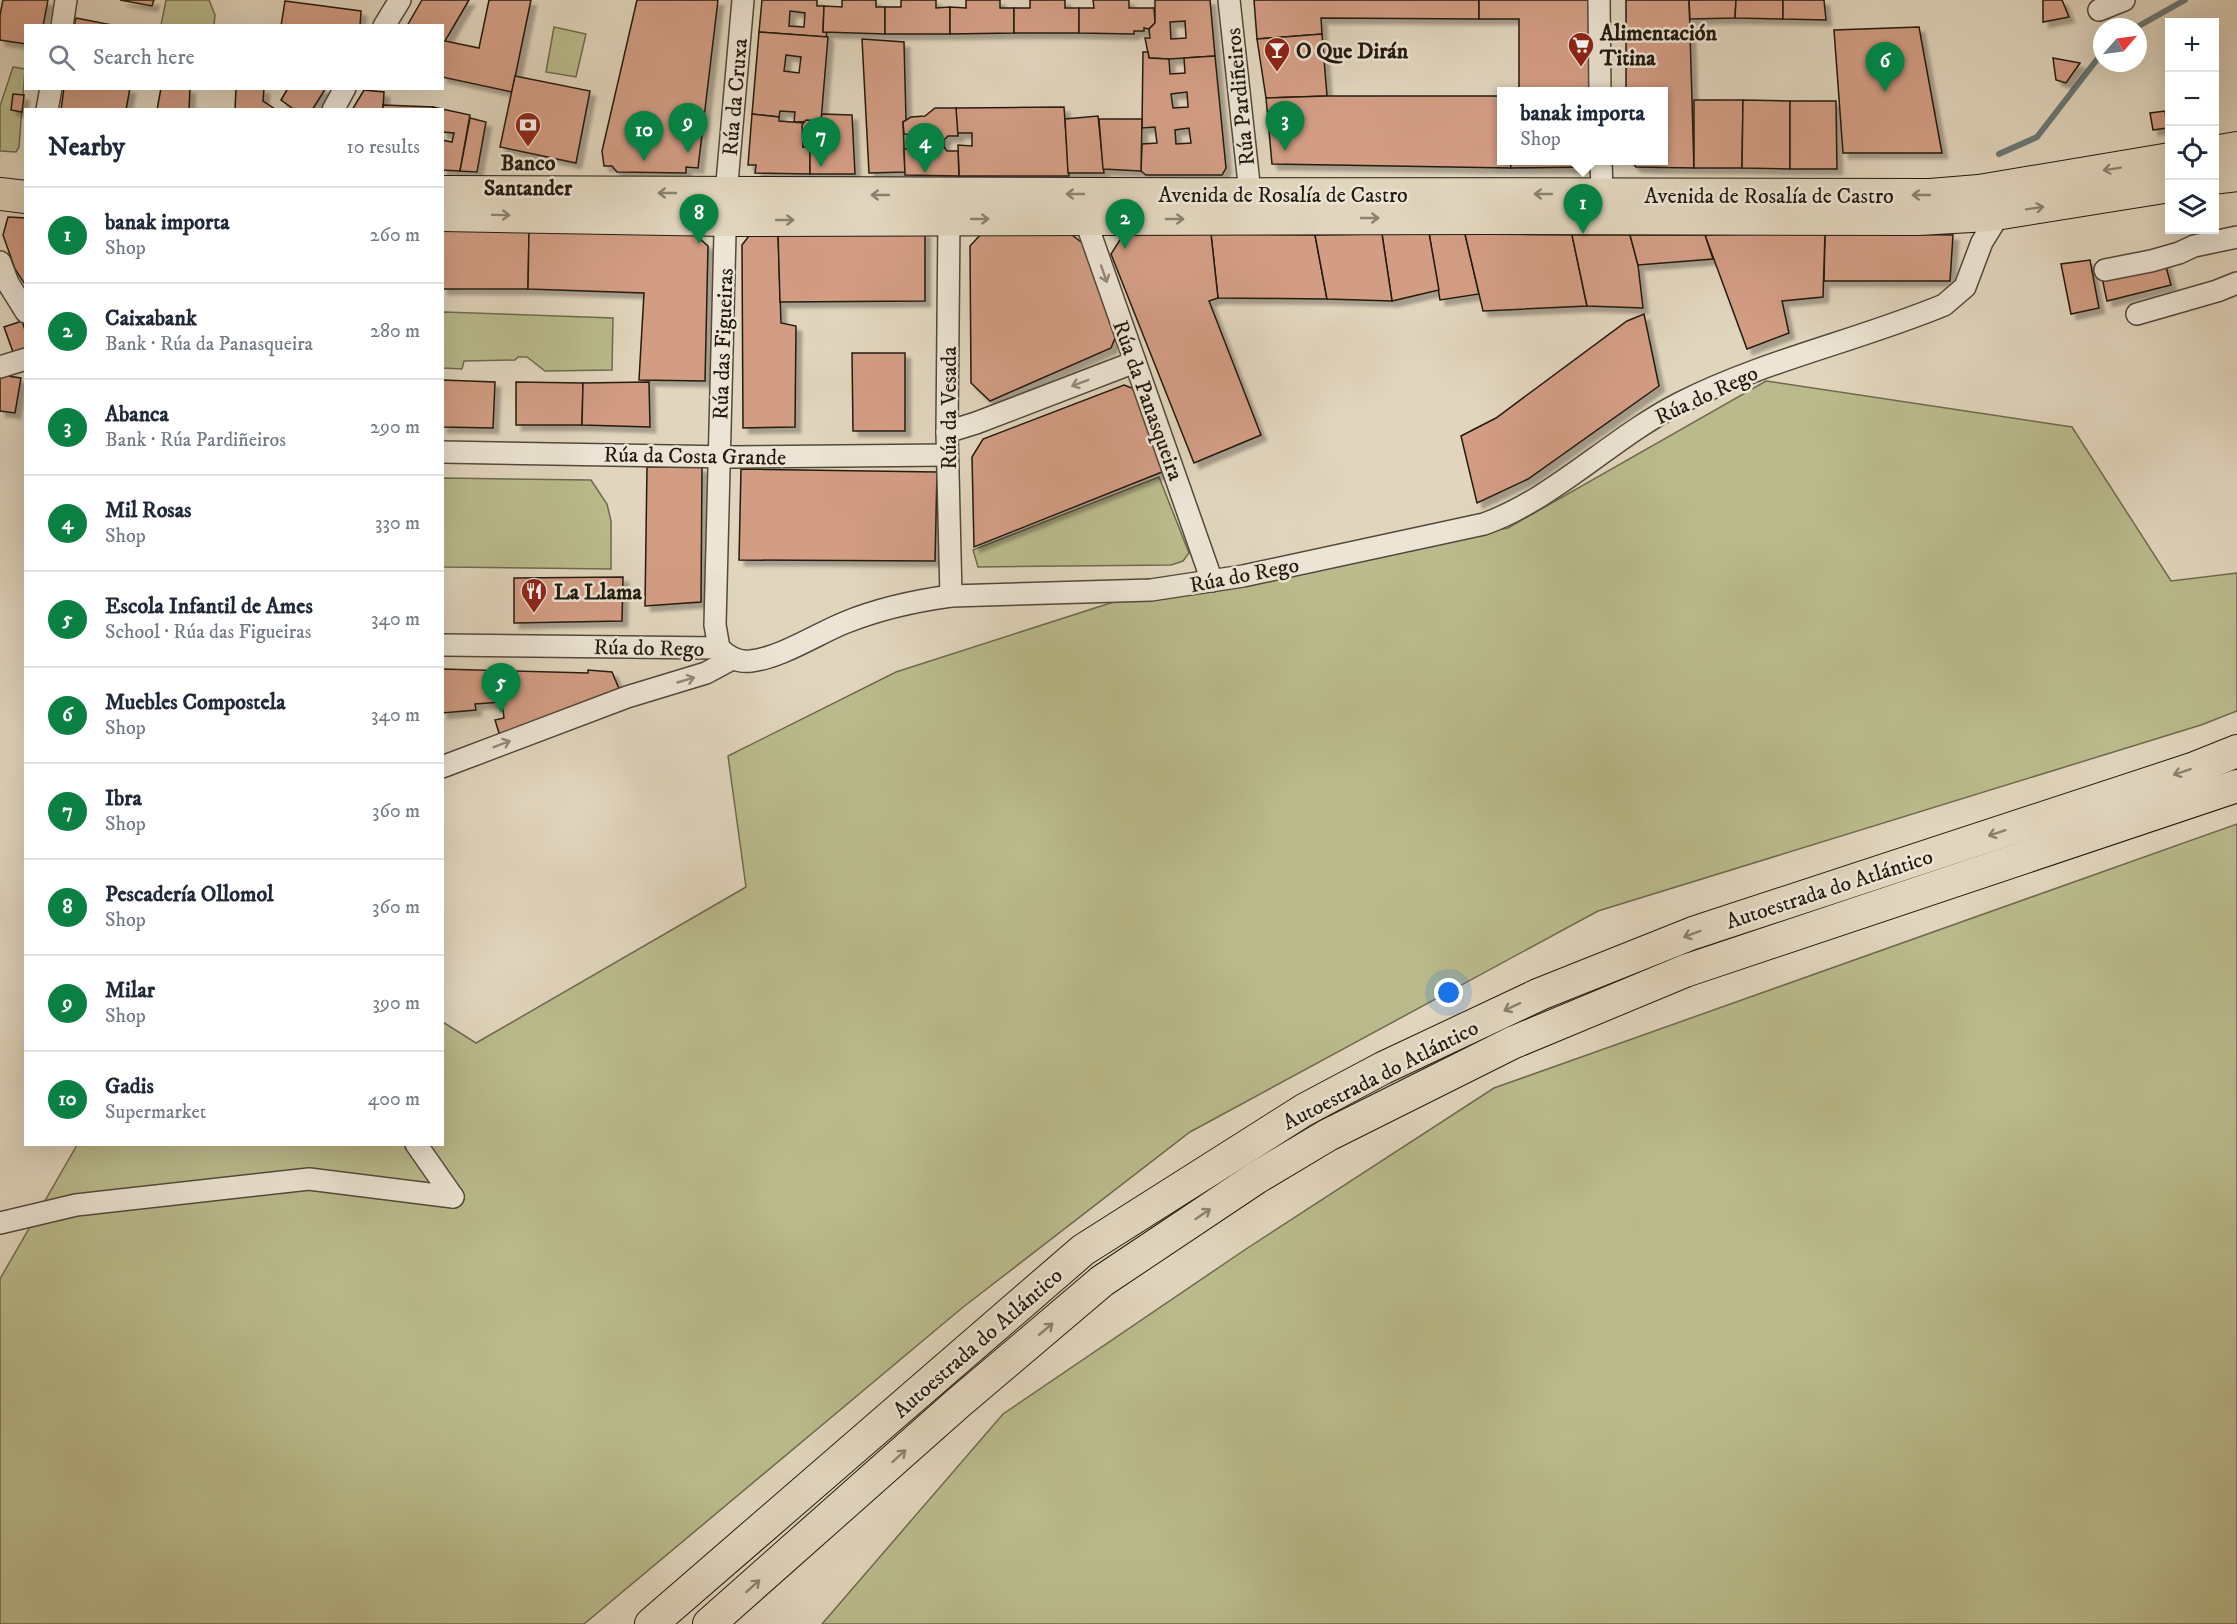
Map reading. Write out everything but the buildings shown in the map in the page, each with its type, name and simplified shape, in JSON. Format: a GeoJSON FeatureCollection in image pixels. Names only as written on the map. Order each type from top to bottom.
{"type":"FeatureCollection","features":[{"type":"Feature","properties":{"kind":"highway"},"geometry":{"type":"LineString","coordinates":[[2219,151],[2237,148]]}},
{"type":"Feature","properties":{"kind":"highway"},"geometry":{"type":"LineString","coordinates":[[1977,210],[2165,160]]}},
{"type":"Feature","properties":{"kind":"highway"},"geometry":{"type":"LineString","coordinates":[[0,172],[24,176]]}},
{"type":"Feature","properties":{"kind":"highway"},"geometry":{"type":"LineString","coordinates":[[2219,177],[2237,175]]}},
{"type":"Feature","properties":{"kind":"highway"},"geometry":{"type":"LineString","coordinates":[[1977,210],[2165,186]]}},
{"type":"Feature","properties":{"kind":"highway","name":"Avenida de Rosalía de Castro"},"geometry":{"type":"LineString","coordinates":[[444,192],[949,219],[1977,210]]}},
{"type":"Feature","properties":{"kind":"highway","name":"Avenida de Rosalía de Castro"},"geometry":{"type":"LineString","coordinates":[[444,215],[1250,193],[1930,195],[1977,210]]}},
{"type":"Feature","properties":{"kind":"highway"},"geometry":{"type":"LineString","coordinates":[[0,194],[24,197]]}},
{"type":"Feature","properties":{"kind":"highway","name":"Autoestrada do Atlántico"},"geometry":{"type":"LineString","coordinates":[[651,1624],[1083,1250],[1314,1105],[1383,1068],[1540,994],[1693,933],[2192,769],[2237,751]]}},
{"type":"Feature","properties":{"kind":"highway","name":"Autoestrada do Atlántico"},"geometry":{"type":"LineString","coordinates":[[708,1624],[957,1404],[1102,1281],[1256,1178],[1328,1135],[1512,1043],[1685,971],[2237,786]]}},
{"type":"Feature","properties":{"kind":"street"},"geometry":{"type":"LineString","coordinates":[[62,24],[66,0]]}},
{"type":"Feature","properties":{"kind":"street"},"geometry":{"type":"LineString","coordinates":[[385,24],[400,0]]}},
{"type":"Feature","properties":{"kind":"street","name":"Rúa da Cruxa"},"geometry":{"type":"LineString","coordinates":[[726,207],[743,0]]}},
{"type":"Feature","properties":{"kind":"street","name":"Rúa Pardiñeiros"},"geometry":{"type":"LineString","coordinates":[[1229,0],[1250,193]]}},
{"type":"Feature","properties":{"kind":"street"},"geometry":{"type":"LineString","coordinates":[[1599,0],[1600,87]]}},
{"type":"Feature","properties":{"kind":"street"},"geometry":{"type":"LineString","coordinates":[[2099,10],[2124,0]]}},
{"type":"Feature","properties":{"kind":"street"},"geometry":{"type":"LineString","coordinates":[[47,108],[51,90]]}},
{"type":"Feature","properties":{"kind":"street"},"geometry":{"type":"LineString","coordinates":[[334,108],[344,90]]}},
{"type":"Feature","properties":{"kind":"street"},"geometry":{"type":"LineString","coordinates":[[1601,165],[1602,194]]}},
{"type":"Feature","properties":{"kind":"street","name":"Rúa das Figueiras"},"geometry":{"type":"LineString","coordinates":[[725,653],[715,625],[726,207]]}},
{"type":"Feature","properties":{"kind":"street"},"geometry":{"type":"LineString","coordinates":[[1976,257],[1967,233],[1977,210]]}},
{"type":"Feature","properties":{"kind":"street","name":"Rúa do Rego"},"geometry":{"type":"LineString","coordinates":[[444,645],[725,653],[740,661],[759,660],[865,615],[923,600],[951,596],[1151,591],[1212,582],[1473,527],[1504,517],[1519,509],[1654,417],[1714,387],[1786,359],[1944,305],[1955,298],[1971,276],[1982,242],[1977,210]]}},
{"type":"Feature","properties":{"kind":"street","name":"Rúa da Vesada"},"geometry":{"type":"LineString","coordinates":[[949,219],[947,455],[951,596]]}},
{"type":"Feature","properties":{"kind":"street","name":"Rúa da Panasqueira"},"geometry":{"type":"LineString","coordinates":[[1085,219],[1212,582]]}},
{"type":"Feature","properties":{"kind":"street"},"geometry":{"type":"LineString","coordinates":[[2105,270],[2151,261],[2194,246],[2237,237]]}},
{"type":"Feature","properties":{"kind":"street"},"geometry":{"type":"LineString","coordinates":[[0,262],[8,283],[24,309]]}},
{"type":"Feature","properties":{"kind":"street"},"geometry":{"type":"LineString","coordinates":[[2137,314],[2237,283]]}},
{"type":"Feature","properties":{"kind":"street"},"geometry":{"type":"LineString","coordinates":[[0,367],[24,360]]}},
{"type":"Feature","properties":{"kind":"street"},"geometry":{"type":"LineString","coordinates":[[947,432],[1135,362]]}},
{"type":"Feature","properties":{"kind":"street","name":"Rúa da Costa Grande"},"geometry":{"type":"LineString","coordinates":[[444,452],[719,456],[947,455]]}},
{"type":"Feature","properties":{"kind":"street"},"geometry":{"type":"LineString","coordinates":[[444,766],[627,697],[706,673],[725,653]]}},
{"type":"Feature","properties":{"kind":"street"},"geometry":{"type":"LineString","coordinates":[[0,1223],[76,1205],[309,1179],[453,1197],[417,1146]]}},
{"type":"Feature","properties":{"kind":"green space"},"geometry":{"type":"Polygon","coordinates":[[[166,0],[209,0],[215,15],[214,24],[161,24],[166,0]]]}},
{"type":"Feature","properties":{"kind":"green space"},"geometry":{"type":"Polygon","coordinates":[[[554,27],[586,34],[576,77],[546,72],[554,27]]]}},
{"type":"Feature","properties":{"kind":"green space"},"geometry":{"type":"Polygon","coordinates":[[[13,67],[24,69],[19,147],[16,152],[0,151],[0,106],[13,67]]]}},
{"type":"Feature","properties":{"kind":"green space"},"geometry":{"type":"Polygon","coordinates":[[[444,312],[613,318],[612,370],[545,371],[527,357],[518,357],[515,360],[464,361],[462,369],[444,368],[444,312]]]}},
{"type":"Feature","properties":{"kind":"green space"},"geometry":{"type":"Polygon","coordinates":[[[1766,381],[2072,427],[2171,581],[2237,573],[2237,711],[2201,725],[1598,911],[1190,1132],[962,1308],[584,1624],[0,1624],[0,1279],[76,1146],[444,1146],[444,1023],[476,1043],[746,887],[728,756],[896,672],[1151,590],[1508,528],[1766,381]]]}},
{"type":"Feature","properties":{"kind":"green space"},"geometry":{"type":"Polygon","coordinates":[[[1159,477],[1189,553],[1183,561],[1171,565],[978,567],[973,550],[1159,477]]]}},
{"type":"Feature","properties":{"kind":"green space"},"geometry":{"type":"Polygon","coordinates":[[[444,478],[591,480],[607,504],[611,521],[611,569],[444,567],[444,478]]]}},
{"type":"Feature","properties":{"kind":"green space"},"geometry":{"type":"Polygon","coordinates":[[[2237,824],[2237,1624],[822,1624],[1003,1414],[1246,1249],[1494,1088],[2237,824]]]}},
{"type":"Feature","properties":{"kind":"waterway"},"geometry":{"type":"LineString","coordinates":[[2147,21],[2185,0]]}},
{"type":"Feature","properties":{"kind":"waterway"},"geometry":{"type":"LineString","coordinates":[[1999,154],[2037,137],[2093,65]]}},
{"type":"Feature","properties":{"kind":"place","name":"Alimentación Titina"},"geometry":{"type":"Point","coordinates":[1581,68]}},
{"type":"Feature","properties":{"kind":"place","name":"O Que Dirán"},"geometry":{"type":"Point","coordinates":[1277,73]}},
{"type":"Feature","properties":{"kind":"place","name":"Muebles Compostela"},"geometry":{"type":"Point","coordinates":[1885,92]}},
{"type":"Feature","properties":{"kind":"place","name":"Banco Santander"},"geometry":{"type":"Point","coordinates":[528,148]}},
{"type":"Feature","properties":{"kind":"place","name":"Abanca"},"geometry":{"type":"Point","coordinates":[1285,151]}},
{"type":"Feature","properties":{"kind":"place","name":"Milar"},"geometry":{"type":"Point","coordinates":[688,153]}},
{"type":"Feature","properties":{"kind":"place","name":"Gadis"},"geometry":{"type":"Point","coordinates":[644,161]}},
{"type":"Feature","properties":{"kind":"place","name":"Ibra"},"geometry":{"type":"Point","coordinates":[821,167]}},
{"type":"Feature","properties":{"kind":"place","name":"Mil Rosas"},"geometry":{"type":"Point","coordinates":[925,173]}},
{"type":"Feature","properties":{"kind":"place","name":"banak importa"},"geometry":{"type":"Point","coordinates":[1583,234]}},
{"type":"Feature","properties":{"kind":"place","name":"Pescadería Ollomol"},"geometry":{"type":"Point","coordinates":[699,244]}},
{"type":"Feature","properties":{"kind":"place","name":"Caixabank"},"geometry":{"type":"Point","coordinates":[1125,249]}},
{"type":"Feature","properties":{"kind":"place","name":"La Llama"},"geometry":{"type":"Point","coordinates":[534,614]}},
{"type":"Feature","properties":{"kind":"place","name":"Escola Infantil de Ames"},"geometry":{"type":"Point","coordinates":[501,713]}}]}
